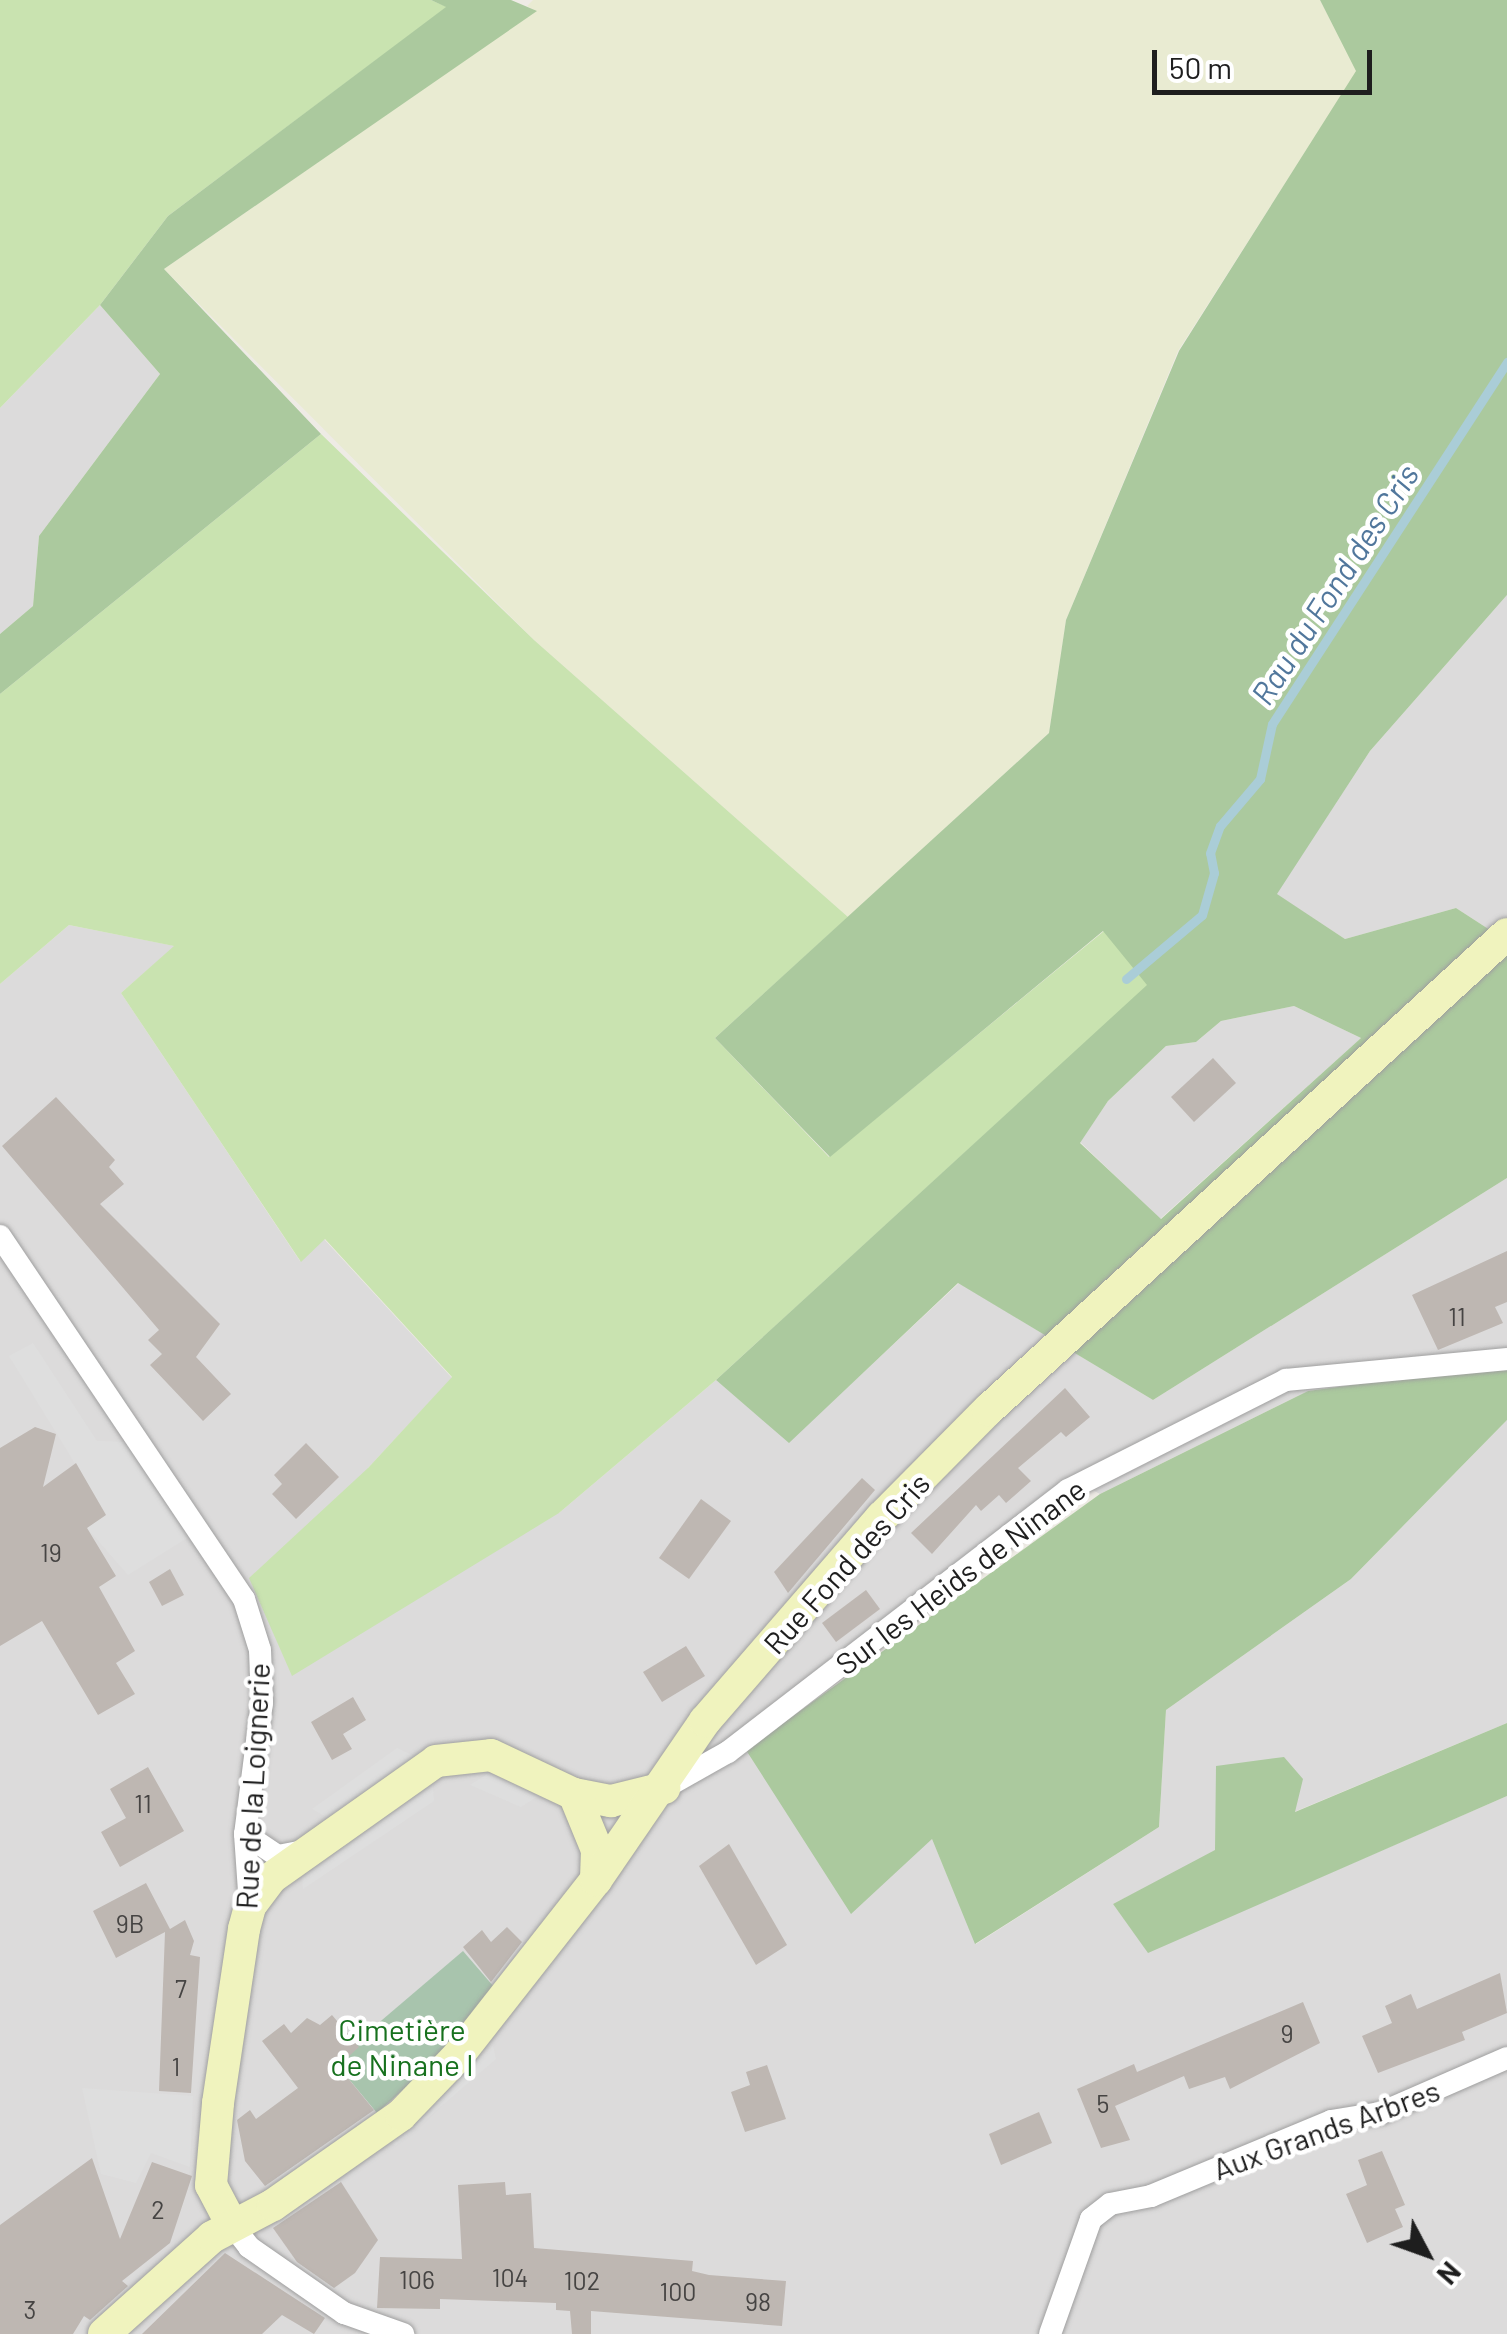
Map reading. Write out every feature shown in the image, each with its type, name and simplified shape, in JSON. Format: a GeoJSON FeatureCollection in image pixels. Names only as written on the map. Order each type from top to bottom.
{"type":"FeatureCollection","features":[{"type":"Feature","properties":{"kind":"street","name":"Rue Fond des Cris"},"geometry":{"type":"LineString","coordinates":[[104,2334],[232,2225],[273,2205],[400,2115],[458,2057],[596,1880],[664,1788],[704,1721],[882,1517],[988,1410],[1507,934]]}},
{"type":"Feature","properties":{"kind":"street","name":"Rue de la Loignerie"},"geometry":{"type":"LineString","coordinates":[[0,1236],[244,1599],[260,1650],[262,1702],[244,1834],[250,1906],[211,2185],[232,2225]]}},
{"type":"Feature","properties":{"kind":"street","name":"Sur les Heids de Ninane"},"geometry":{"type":"LineString","coordinates":[[664,1788],[728,1752],[1068,1490],[1286,1380],[1507,1359]]}},
{"type":"Feature","properties":{"kind":"street"},"geometry":{"type":"LineString","coordinates":[[250,1906],[306,1850],[436,1761],[462,1755],[491,1755],[574,1794],[612,1802],[664,1788]]}},
{"type":"Feature","properties":{"kind":"street"},"geometry":{"type":"LineString","coordinates":[[574,1794],[597,1850],[596,1880]]}},
{"type":"Feature","properties":{"kind":"street"},"geometry":{"type":"LineString","coordinates":[[244,1834],[278,1856],[306,1850]]}},
{"type":"Feature","properties":{"kind":"street","name":"Aux Grands Arbres"},"geometry":{"type":"LineString","coordinates":[[1050,2334],[1091,2219],[1110,2204],[1151,2196],[1332,2121],[1381,2112],[1507,2058]]}},
{"type":"Feature","properties":{"kind":"street"},"geometry":{"type":"LineString","coordinates":[[232,2225],[249,2247],[344,2313],[403,2334]]}},
{"type":"Feature","properties":{"kind":"shaded area"},"geometry":{"type":"Polygon","coordinates":[[[100,305],[160,374],[39,536],[33,606],[0,634],[0,408],[100,305]]]}},
{"type":"Feature","properties":{"kind":"shaded area"},"geometry":{"type":"Polygon","coordinates":[[[1507,595],[1507,941],[1456,908],[1345,939],[1276,894],[1370,751],[1507,595]]]}},
{"type":"Feature","properties":{"kind":"shaded area"},"geometry":{"type":"Polygon","coordinates":[[[69,925],[175,946],[121,993],[300,1261],[324,1239],[452,1378],[368,1468],[559,1513],[716,1380],[789,1442],[959,1283],[1153,1400],[1507,1178],[1507,1364],[1308,1391],[1100,1494],[1074,1480],[746,1750],[932,1839],[976,1944],[1159,1827],[1166,1710],[1351,1579],[1507,1420],[1507,1723],[1294,1812],[1113,1904],[1148,1952],[1507,1796],[1507,2334],[0,2334],[0,984],[69,925]]]}},
{"type":"Feature","properties":{"kind":"shaded area"},"geometry":{"type":"Polygon","coordinates":[[[1294,1006],[1361,1038],[1160,1219],[1080,1142],[1108,1101],[1166,1046],[1196,1042],[1221,1021],[1294,1006]]]}},
{"type":"Feature","properties":{"kind":"shaded area"},"geometry":{"type":"Polygon","coordinates":[[[33,1343],[97,1441],[132,1442],[192,1535],[128,1575],[87,1528],[106,1514],[9,1356],[33,1343]]]}},
{"type":"Feature","properties":{"kind":"shaded area"},"geometry":{"type":"Polygon","coordinates":[[[397,1748],[420,1759],[334,1821],[312,1809],[397,1748]]]}},
{"type":"Feature","properties":{"kind":"shaded area"},"geometry":{"type":"Polygon","coordinates":[[[493,1770],[546,1791],[521,1807],[470,1785],[493,1770]]]}},
{"type":"Feature","properties":{"kind":"shaded area"},"geometry":{"type":"Polygon","coordinates":[[[432,1773],[434,1801],[303,1889],[301,1865],[432,1773]]]}},
{"type":"Feature","properties":{"kind":"shaded area"},"geometry":{"type":"Polygon","coordinates":[[[493,2046],[496,2059],[395,2146],[389,2138],[493,2046]]]}},
{"type":"Feature","properties":{"kind":"shaded area"},"geometry":{"type":"Polygon","coordinates":[[[82,2088],[193,2096],[190,2167],[151,2153],[136,2183],[101,2174],[82,2088]]]}},
{"type":"Feature","properties":{"kind":"green space"},"geometry":{"type":"Polygon","coordinates":[[[0,0],[431,0],[447,7],[168,216],[100,305],[0,408],[0,0]]]}},
{"type":"Feature","properties":{"kind":"green space"},"geometry":{"type":"Polygon","coordinates":[[[431,0],[511,0],[537,11],[164,269],[321,434],[0,694],[0,634],[33,606],[39,536],[160,374],[100,305],[168,216],[446,7],[431,0]]]}},
{"type":"Feature","properties":{"kind":"green space"},"geometry":{"type":"Polygon","coordinates":[[[533,0],[1320,0],[1357,71],[1178,351],[1066,620],[1049,733],[848,917],[534,640],[164,269],[536,11],[527,6],[533,0]]]}},
{"type":"Feature","properties":{"kind":"green space"},"geometry":{"type":"Polygon","coordinates":[[[1320,0],[1507,0],[1507,595],[1370,751],[1277,894],[1345,939],[1456,908],[1507,941],[1507,1178],[1153,1400],[958,1283],[789,1443],[716,1380],[1147,985],[1103,931],[830,1157],[715,1038],[1049,733],[1066,620],[1179,351],[1356,71],[1320,0]],[[1294,1006],[1221,1021],[1196,1042],[1166,1046],[1108,1101],[1080,1143],[1161,1219],[1361,1038],[1294,1006]]]}},
{"type":"Feature","properties":{"kind":"green space"},"geometry":{"type":"Polygon","coordinates":[[[321,434],[534,640],[848,917],[715,1038],[829,1157],[1104,931],[1148,985],[716,1380],[559,1513],[292,1676],[249,1578],[368,1468],[452,1377],[325,1239],[301,1262],[121,993],[174,946],[69,925],[0,984],[0,694],[321,434]]]}},
{"type":"Feature","properties":{"kind":"green space"},"geometry":{"type":"Polygon","coordinates":[[[1507,1364],[1507,1420],[1351,1579],[1166,1710],[1159,1827],[975,1944],[932,1839],[851,1914],[746,1750],[1100,1494],[1308,1391],[1507,1364]]]}},
{"type":"Feature","properties":{"kind":"green space"},"geometry":{"type":"Polygon","coordinates":[[[1507,1723],[1507,1796],[1148,1953],[1113,1904],[1215,1850],[1216,1766],[1284,1757],[1303,1779],[1295,1812],[1507,1723]]]}},
{"type":"Feature","properties":{"kind":"green space","name":"Cimetière de Ninane I"},"geometry":{"type":"Polygon","coordinates":[[[463,1951],[494,1987],[440,2056],[377,2113],[338,2066],[355,2043],[463,1951]]]}},
{"type":"Feature","properties":{"kind":"building"},"geometry":{"type":"Polygon","coordinates":[[[1213,1058],[1236,1083],[1194,1122],[1171,1097],[1213,1058]]]}},
{"type":"Feature","properties":{"kind":"building"},"geometry":{"type":"Polygon","coordinates":[[[56,1097],[115,1160],[109,1167],[124,1184],[100,1204],[220,1324],[196,1357],[231,1394],[203,1421],[150,1365],[162,1354],[148,1340],[159,1330],[2,1146],[56,1097]]]}},
{"type":"Feature","properties":{"kind":"building"},"geometry":{"type":"Polygon","coordinates":[[[1507,1251],[1507,1302],[1495,1307],[1503,1323],[1438,1350],[1412,1295],[1507,1251]]]}},
{"type":"Feature","properties":{"kind":"building"},"geometry":{"type":"Polygon","coordinates":[[[1065,1388],[1090,1417],[1066,1437],[1061,1432],[1018,1468],[1031,1481],[1006,1503],[999,1495],[981,1511],[976,1505],[932,1554],[911,1533],[1065,1388]]]}},
{"type":"Feature","properties":{"kind":"building"},"geometry":{"type":"Polygon","coordinates":[[[35,1427],[56,1434],[43,1487],[76,1463],[106,1515],[87,1528],[116,1576],[99,1587],[135,1651],[116,1663],[135,1694],[98,1715],[42,1621],[0,1646],[0,1448],[35,1427]]]}},
{"type":"Feature","properties":{"kind":"building"},"geometry":{"type":"Polygon","coordinates":[[[306,1443],[339,1477],[296,1519],[272,1494],[282,1484],[274,1475],[306,1443]]]}},
{"type":"Feature","properties":{"kind":"building"},"geometry":{"type":"Polygon","coordinates":[[[862,1478],[875,1490],[788,1593],[774,1572],[862,1478]]]}},
{"type":"Feature","properties":{"kind":"building"},"geometry":{"type":"Polygon","coordinates":[[[701,1499],[731,1521],[689,1579],[659,1558],[701,1499]]]}},
{"type":"Feature","properties":{"kind":"building"},"geometry":{"type":"Polygon","coordinates":[[[170,1569],[184,1595],[162,1606],[149,1582],[170,1569]]]}},
{"type":"Feature","properties":{"kind":"building"},"geometry":{"type":"Polygon","coordinates":[[[866,1590],[880,1609],[836,1642],[822,1623],[866,1590]]]}},
{"type":"Feature","properties":{"kind":"building"},"geometry":{"type":"Polygon","coordinates":[[[686,1646],[705,1676],[662,1702],[643,1672],[686,1646]]]}},
{"type":"Feature","properties":{"kind":"building"},"geometry":{"type":"Polygon","coordinates":[[[353,1697],[366,1720],[343,1734],[352,1749],[332,1760],[311,1722],[353,1697]]]}},
{"type":"Feature","properties":{"kind":"building"},"geometry":{"type":"Polygon","coordinates":[[[148,1767],[184,1831],[120,1867],[101,1832],[126,1818],[110,1789],[148,1767]]]}},
{"type":"Feature","properties":{"kind":"building"},"geometry":{"type":"Polygon","coordinates":[[[729,1844],[787,1945],[756,1965],[699,1866],[729,1844]]]}},
{"type":"Feature","properties":{"kind":"building"},"geometry":{"type":"Polygon","coordinates":[[[146,1883],[170,1929],[185,1920],[194,1941],[190,1955],[200,1957],[191,2093],[159,2091],[165,1932],[116,1958],[93,1911],[146,1883]]]}},
{"type":"Feature","properties":{"kind":"building"},"geometry":{"type":"Polygon","coordinates":[[[507,1927],[522,1942],[491,1982],[463,1947],[482,1930],[491,1942],[507,1927]]]}},
{"type":"Feature","properties":{"kind":"building"},"geometry":{"type":"Polygon","coordinates":[[[1500,1973],[1507,2013],[1462,2032],[1465,2040],[1378,2073],[1362,2036],[1392,2023],[1385,2006],[1411,1994],[1417,2009],[1500,1973]]]}},
{"type":"Feature","properties":{"kind":"building"},"geometry":{"type":"Polygon","coordinates":[[[1303,2002],[1320,2043],[1230,2089],[1225,2077],[1189,2089],[1184,2076],[1115,2106],[1130,2140],[1101,2148],[1077,2089],[1134,2064],[1137,2072],[1303,2002]]]}},
{"type":"Feature","properties":{"kind":"building"},"geometry":{"type":"Polygon","coordinates":[[[332,2015],[359,2047],[338,2066],[374,2110],[265,2186],[245,2161],[237,2120],[250,2110],[256,2119],[298,2088],[262,2041],[284,2024],[291,2033],[307,2018],[320,2025],[332,2015]]]}},
{"type":"Feature","properties":{"kind":"building"},"geometry":{"type":"Polygon","coordinates":[[[767,2065],[786,2119],[745,2132],[731,2092],[750,2085],[746,2072],[767,2065]]]}},
{"type":"Feature","properties":{"kind":"building"},"geometry":{"type":"Polygon","coordinates":[[[1039,2112],[1052,2143],[1001,2165],[989,2134],[1039,2112]]]}},
{"type":"Feature","properties":{"kind":"building"},"geometry":{"type":"Polygon","coordinates":[[[1382,2151],[1405,2205],[1395,2209],[1403,2227],[1367,2243],[1346,2194],[1367,2185],[1358,2160],[1382,2151]]]}},
{"type":"Feature","properties":{"kind":"building"},"geometry":{"type":"Polygon","coordinates":[[[92,2158],[120,2239],[152,2162],[192,2176],[170,2243],[122,2281],[128,2286],[90,2320],[84,2316],[73,2334],[0,2334],[0,2225],[92,2158]]]}},
{"type":"Feature","properties":{"kind":"building"},"geometry":{"type":"Polygon","coordinates":[[[341,2182],[378,2240],[355,2273],[334,2288],[297,2262],[273,2228],[341,2182]]]}},
{"type":"Feature","properties":{"kind":"building"},"geometry":{"type":"Polygon","coordinates":[[[505,2182],[506,2195],[531,2193],[534,2248],[693,2261],[692,2271],[709,2275],[786,2281],[782,2326],[591,2311],[591,2334],[572,2334],[570,2311],[556,2310],[556,2303],[440,2299],[440,2309],[377,2308],[380,2257],[462,2259],[458,2185],[505,2182]]]}},
{"type":"Feature","properties":{"kind":"building"},"geometry":{"type":"Polygon","coordinates":[[[225,2253],[325,2318],[314,2334],[282,2315],[262,2334],[142,2334],[225,2253]]]}},
{"type":"Feature","properties":{"kind":"waterway","name":"Rau du Fond des Cris"},"geometry":{"type":"LineString","coordinates":[[1126,979],[1202,915],[1214,873],[1210,853],[1220,826],[1260,779],[1272,724],[1507,362]]}}]}
